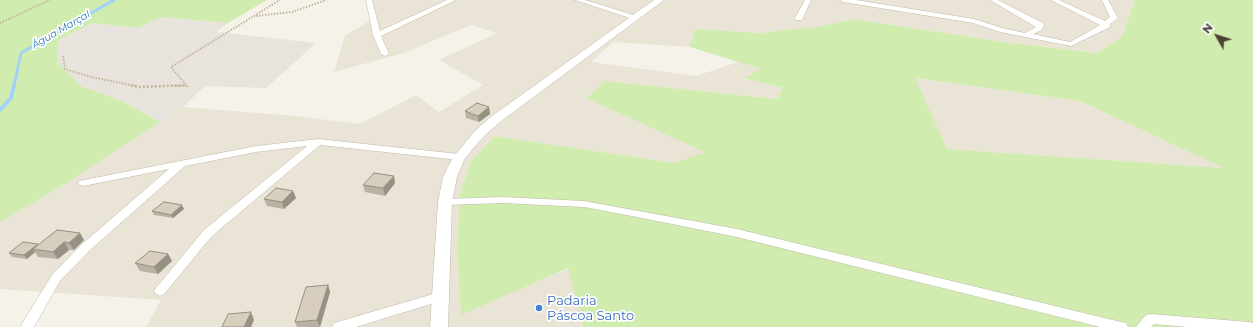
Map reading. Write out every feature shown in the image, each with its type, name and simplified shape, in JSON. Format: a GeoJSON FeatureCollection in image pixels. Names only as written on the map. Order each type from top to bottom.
{"type":"FeatureCollection","features":[{"type":"Feature","properties":{"kind":"street"},"geometry":{"type":"LineString","coordinates":[[369,0],[377,36],[385,54]]}},
{"type":"Feature","properties":{"kind":"street"},"geometry":{"type":"LineString","coordinates":[[377,36],[453,0]]}},
{"type":"Feature","properties":{"kind":"street"},"geometry":{"type":"LineString","coordinates":[[578,0],[636,17]]}},
{"type":"Feature","properties":{"kind":"street"},"geometry":{"type":"LineString","coordinates":[[439,327],[445,202],[450,177],[459,158],[480,133],[496,119],[660,0]]}},
{"type":"Feature","properties":{"kind":"street"},"geometry":{"type":"LineString","coordinates":[[799,18],[808,0]]}},
{"type":"Feature","properties":{"kind":"street"},"geometry":{"type":"LineString","coordinates":[[843,0],[974,21],[1000,30],[1071,44],[1107,25],[1114,18],[1105,0]]}},
{"type":"Feature","properties":{"kind":"street"},"geometry":{"type":"LineString","coordinates":[[993,0],[1040,25],[1039,28],[1027,35]]}},
{"type":"Feature","properties":{"kind":"street"},"geometry":{"type":"LineString","coordinates":[[1054,0],[1107,25]]}},
{"type":"Feature","properties":{"kind":"street"},"geometry":{"type":"LineString","coordinates":[[83,183],[256,149],[318,142],[459,158]]}},
{"type":"Feature","properties":{"kind":"street"},"geometry":{"type":"LineString","coordinates":[[160,291],[208,233],[318,142]]}},
{"type":"Feature","properties":{"kind":"street"},"geometry":{"type":"LineString","coordinates":[[26,327],[56,278],[85,248],[181,164]]}},
{"type":"Feature","properties":{"kind":"street"},"geometry":{"type":"LineString","coordinates":[[445,202],[503,200],[584,204],[637,213],[768,240],[1121,327]]}},
{"type":"Feature","properties":{"kind":"street"},"geometry":{"type":"LineString","coordinates":[[339,327],[440,297]]}},
{"type":"Feature","properties":{"kind":"street"},"geometry":{"type":"LineString","coordinates":[[1143,327],[1151,319],[1249,327]]}},
{"type":"Feature","properties":{"kind":"path"},"geometry":{"type":"LineString","coordinates":[[0,23],[50,0]]}},
{"type":"Feature","properties":{"kind":"path"},"geometry":{"type":"LineString","coordinates":[[63,56],[65,69],[91,77],[139,87],[187,86],[171,67],[280,0]]}},
{"type":"Feature","properties":{"kind":"path"},"geometry":{"type":"LineString","coordinates":[[253,16],[292,12],[326,0]]}},
{"type":"Feature","properties":{"kind":"shaded area"},"geometry":{"type":"Polygon","coordinates":[[[366,0],[1135,0],[1122,37],[1096,53],[1004,42],[853,19],[822,26],[760,33],[695,29],[690,47],[613,42],[591,62],[696,76],[738,62],[761,69],[744,78],[783,88],[777,99],[604,81],[586,97],[706,152],[674,163],[495,136],[471,161],[460,193],[457,250],[461,314],[569,268],[583,327],[146,327],[161,300],[0,289],[0,222],[65,184],[183,107],[295,116],[360,124],[416,95],[439,112],[483,85],[439,60],[497,33],[471,25],[404,53],[334,72],[345,35],[370,21],[366,0]]]}},
{"type":"Feature","properties":{"kind":"shaded area"},"geometry":{"type":"Polygon","coordinates":[[[160,17],[228,23],[216,32],[316,43],[266,88],[205,86],[183,107],[160,122],[120,100],[81,86],[57,62],[57,40],[91,23],[138,28],[160,17]]]}},
{"type":"Feature","properties":{"kind":"shaded area"},"geometry":{"type":"Polygon","coordinates":[[[914,78],[1080,101],[1225,168],[947,149],[914,78]]]}},
{"type":"Feature","properties":{"kind":"green space"},"geometry":{"type":"Polygon","coordinates":[[[0,0],[267,0],[228,23],[160,17],[138,28],[91,23],[58,40],[57,62],[81,86],[120,100],[160,122],[65,184],[0,222],[0,0]]]}},
{"type":"Feature","properties":{"kind":"green space"},"geometry":{"type":"Polygon","coordinates":[[[1135,0],[1253,0],[1253,327],[583,327],[568,268],[461,315],[457,250],[460,193],[471,161],[495,136],[674,163],[705,152],[586,98],[604,81],[777,99],[783,88],[744,78],[761,69],[690,47],[695,29],[760,33],[822,26],[853,19],[1004,42],[1096,53],[1122,37],[1135,0]],[[915,78],[947,149],[1224,168],[1080,101],[915,78]]]}},
{"type":"Feature","properties":{"kind":"building"},"geometry":{"type":"Polygon","coordinates":[[[477,103],[489,107],[478,116],[465,111],[477,103]]]}},
{"type":"Feature","properties":{"kind":"building"},"geometry":{"type":"Polygon","coordinates":[[[374,173],[394,176],[383,188],[363,185],[374,173]]]}},
{"type":"Feature","properties":{"kind":"building"},"geometry":{"type":"Polygon","coordinates":[[[276,188],[293,191],[282,202],[264,199],[276,188]]]}},
{"type":"Feature","properties":{"kind":"building"},"geometry":{"type":"Polygon","coordinates":[[[164,202],[182,205],[171,215],[152,211],[164,202]]]}},
{"type":"Feature","properties":{"kind":"building"},"geometry":{"type":"Polygon","coordinates":[[[57,230],[80,233],[69,243],[64,242],[53,252],[33,249],[57,230]]]}},
{"type":"Feature","properties":{"kind":"building"},"geometry":{"type":"Polygon","coordinates":[[[23,242],[38,244],[24,255],[9,253],[23,242]]]}},
{"type":"Feature","properties":{"kind":"building"},"geometry":{"type":"Polygon","coordinates":[[[150,251],[168,254],[154,267],[135,263],[150,251]]]}},
{"type":"Feature","properties":{"kind":"building"},"geometry":{"type":"Polygon","coordinates":[[[328,285],[317,320],[295,322],[306,287],[328,285]]]}},
{"type":"Feature","properties":{"kind":"building"},"geometry":{"type":"Polygon","coordinates":[[[251,312],[244,327],[222,327],[228,314],[251,312]]]}},
{"type":"Feature","properties":{"kind":"waterway","name":"Água Marçal"},"geometry":{"type":"LineString","coordinates":[[14,86],[21,53],[114,0]]}},
{"type":"Feature","properties":{"kind":"waterway","name":"Água Marçal"},"geometry":{"type":"LineString","coordinates":[[0,110],[11,98],[14,85]]}},
{"type":"Feature","properties":{"kind":"place","name":"Padaria Páscoa Santo"},"geometry":{"type":"Point","coordinates":[539,308]}}]}
